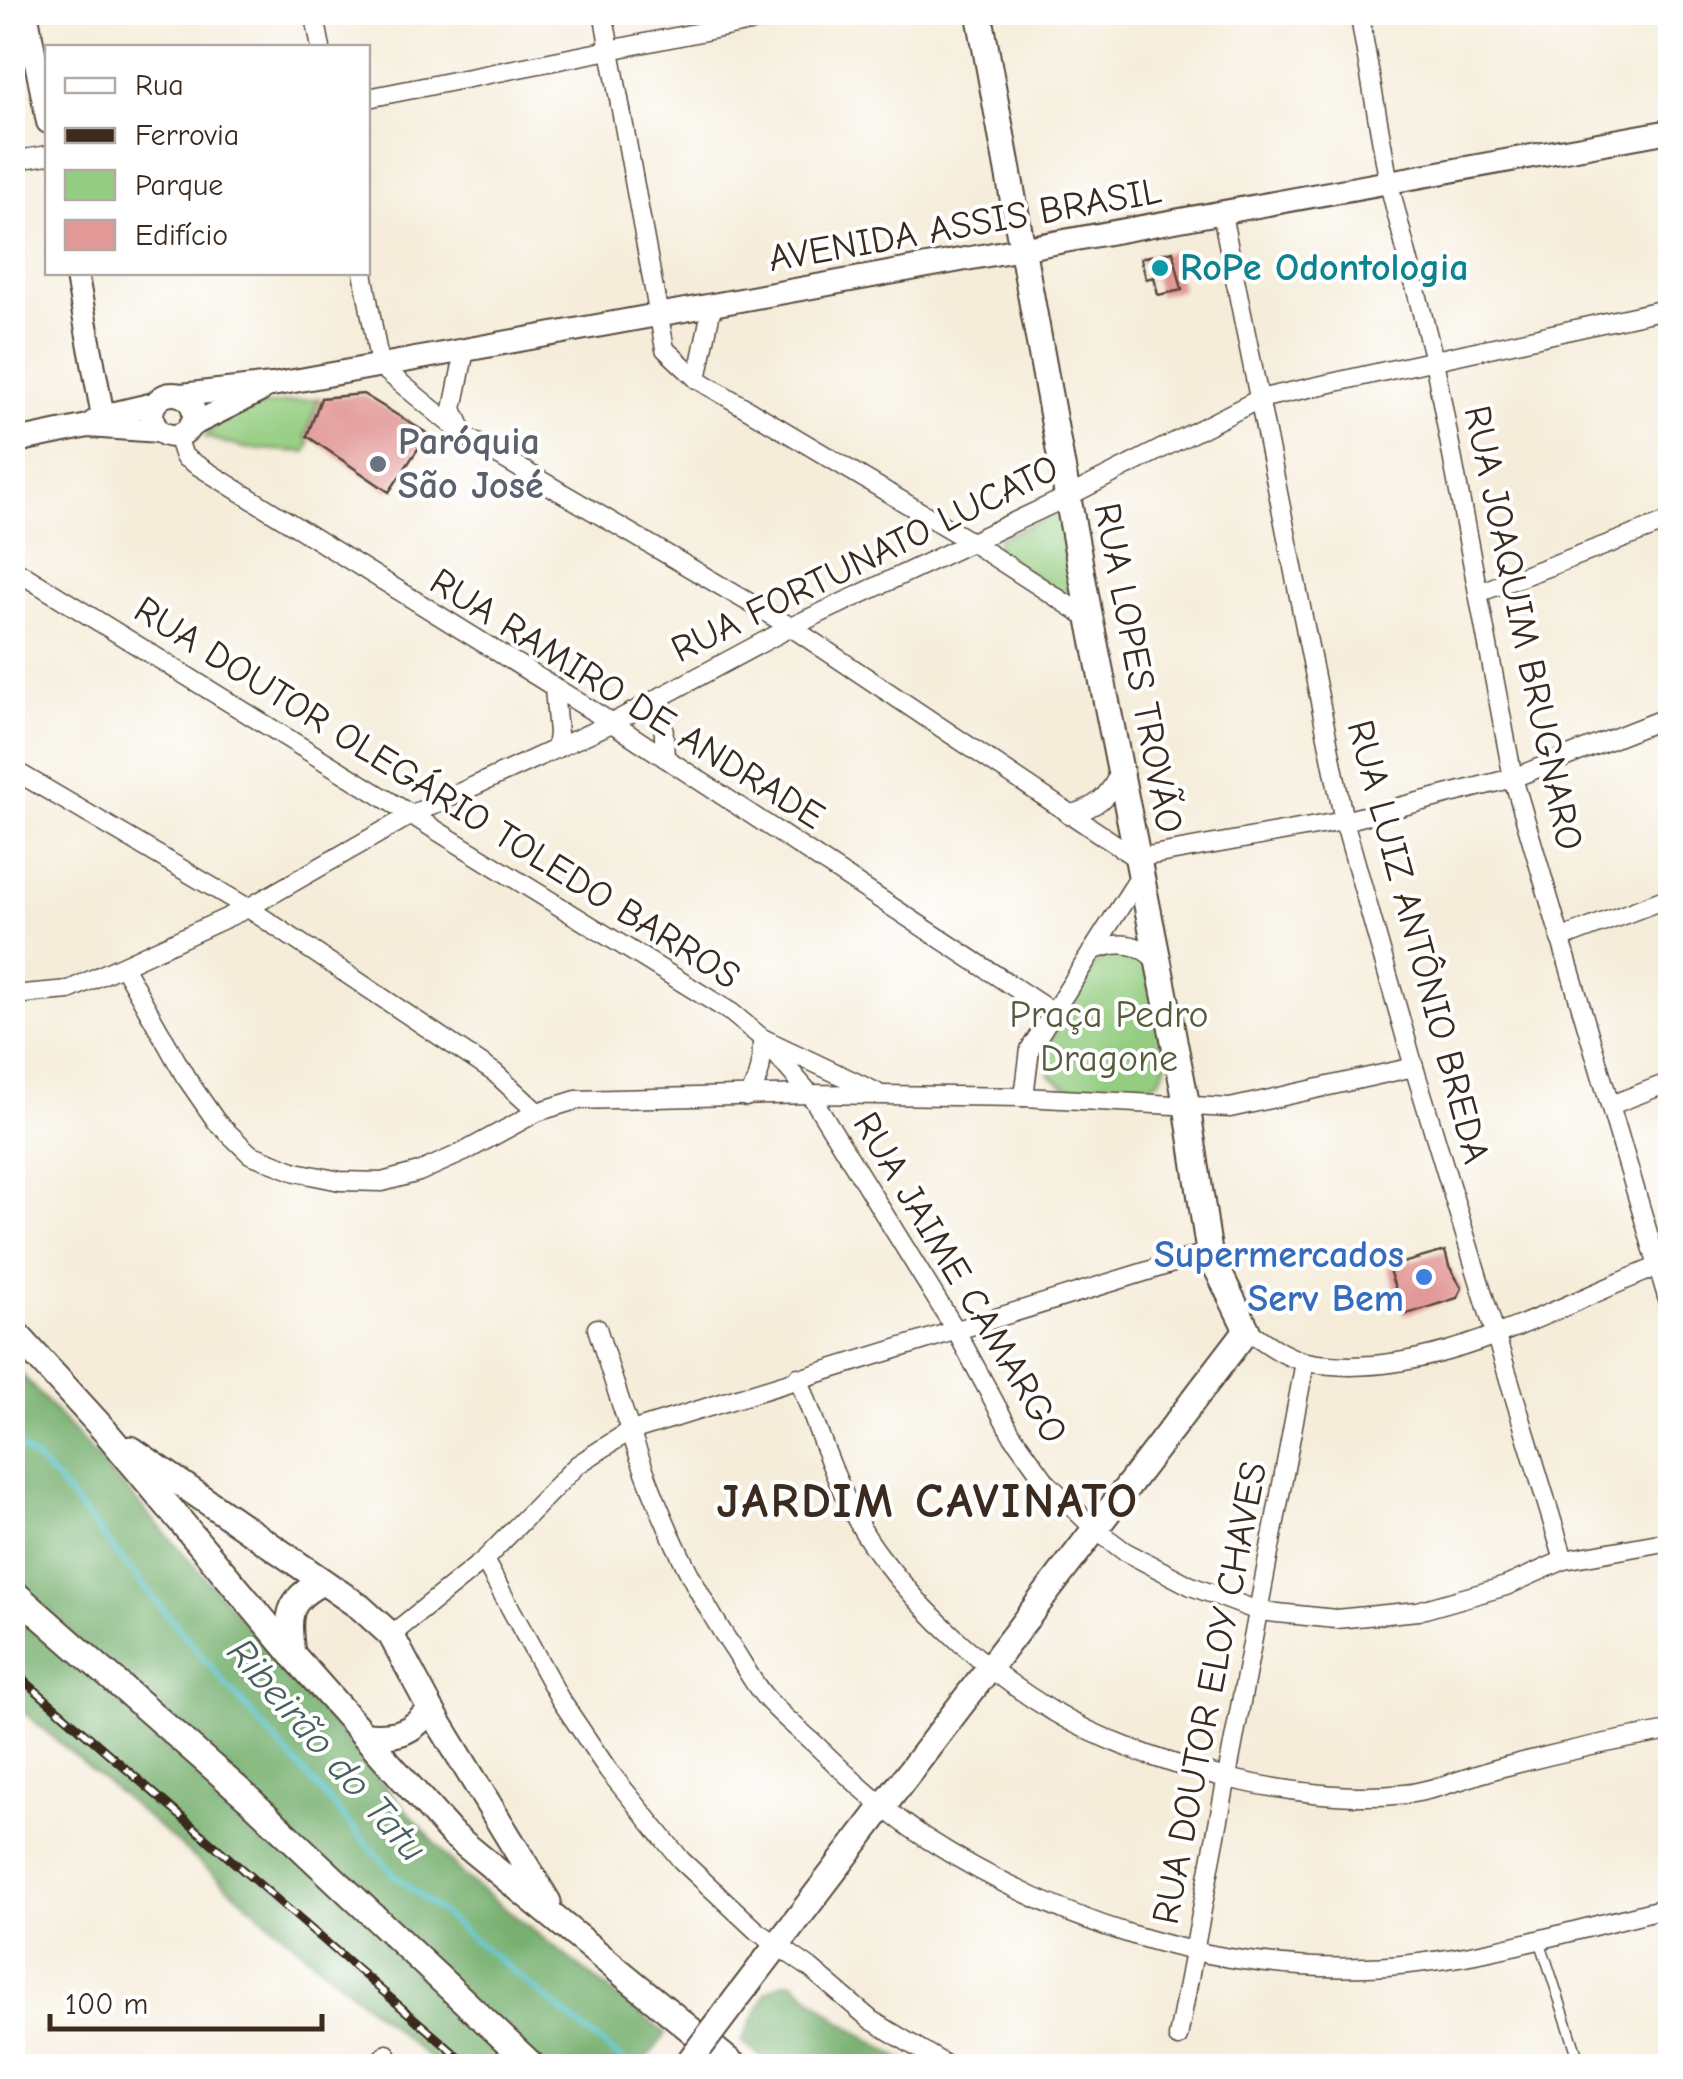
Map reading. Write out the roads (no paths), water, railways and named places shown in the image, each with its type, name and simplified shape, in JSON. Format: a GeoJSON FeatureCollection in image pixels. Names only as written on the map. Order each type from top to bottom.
{"type":"FeatureCollection","features":[{"type":"Feature","properties":{"kind":"main road","name":"RUA LOPES TROVÃO"},"geometry":{"type":"LineString","coordinates":[[979,12],[1090,619],[1186,1106],[1208,1252],[1247,1330]]}},
{"type":"Feature","properties":{"kind":"main road"},"geometry":{"type":"LineString","coordinates":[[12,1329],[105,1430],[292,1654],[452,1833],[736,2066]]}},
{"type":"Feature","properties":{"kind":"main road"},"geometry":{"type":"LineString","coordinates":[[686,2066],[1247,1330]]}},
{"type":"Feature","properties":{"kind":"main road"},"geometry":{"type":"LineString","coordinates":[[105,1430],[360,1607],[391,1636],[558,1920]]}},
{"type":"Feature","properties":{"kind":"main road"},"geometry":{"type":"LineString","coordinates":[[292,1654],[289,1614],[305,1590],[323,1582]]}},
{"type":"Feature","properties":{"kind":"main road"},"geometry":{"type":"LineString","coordinates":[[12,1591],[248,1798],[534,2066]]}},
{"type":"Feature","properties":{"kind":"main road"},"geometry":{"type":"LineString","coordinates":[[364,1734],[408,1732],[430,1708]]}},
{"type":"Feature","properties":{"kind":"street"},"geometry":{"type":"LineString","coordinates":[[26,12],[45,107]]}},
{"type":"Feature","properties":{"kind":"street"},"geometry":{"type":"LineString","coordinates":[[314,12],[320,45]]}},
{"type":"Feature","properties":{"kind":"street"},"geometry":{"type":"LineString","coordinates":[[604,12],[666,349],[697,378],[1090,619]]}},
{"type":"Feature","properties":{"kind":"street"},"geometry":{"type":"LineString","coordinates":[[370,98],[801,12]]}},
{"type":"Feature","properties":{"kind":"street","name":"RUA JOAQUIM BRUGNARO"},"geometry":{"type":"LineString","coordinates":[[1365,14],[1389,184],[1434,360],[1513,778],[1610,1104],[1664,1264],[1670,1308]]}},
{"type":"Feature","properties":{"kind":"street","name":"AVENIDA ASSIS BRASIL"},"geometry":{"type":"LineString","coordinates":[[154,404],[163,396],[272,385],[1670,131]]}},
{"type":"Feature","properties":{"kind":"street"},"geometry":{"type":"LineString","coordinates":[[12,160],[45,155]]}},
{"type":"Feature","properties":{"kind":"street","name":"RUA LUIZ ANTÔNIO BREDA"},"geometry":{"type":"LineString","coordinates":[[1222,214],[1344,822],[1564,1560]]}},
{"type":"Feature","properties":{"kind":"street"},"geometry":{"type":"LineString","coordinates":[[76,275],[98,423]]}},
{"type":"Feature","properties":{"kind":"street"},"geometry":{"type":"LineString","coordinates":[[364,275],[380,366],[465,436],[791,626],[1069,815],[1138,867]]}},
{"type":"Feature","properties":{"kind":"street"},"geometry":{"type":"LineString","coordinates":[[697,378],[712,306]]}},
{"type":"Feature","properties":{"kind":"street","name":"RUA FORTUNATO LUCATO"},"geometry":{"type":"LineString","coordinates":[[12,995],[68,990],[248,908],[413,814],[612,724],[791,626],[1067,497],[1259,399],[1670,308]]}},
{"type":"Feature","properties":{"kind":"street"},"geometry":{"type":"LineString","coordinates":[[465,436],[454,408],[466,350]]}},
{"type":"Feature","properties":{"kind":"street","name":"AVENIDA ASSIS BRASIL"},"geometry":{"type":"LineString","coordinates":[[175,431],[272,385]]}},
{"type":"Feature","properties":{"kind":"street"},"geometry":{"type":"LineString","coordinates":[[175,431],[193,408],[180,395]]}},
{"type":"Feature","properties":{"kind":"street"},"geometry":{"type":"LineString","coordinates":[[12,442],[98,423],[154,404]]}},
{"type":"Feature","properties":{"kind":"street"},"geometry":{"type":"LineString","coordinates":[[154,404],[151,416],[175,431]]}},
{"type":"Feature","properties":{"kind":"street"},"geometry":{"type":"LineString","coordinates":[[98,423],[175,431]]}},
{"type":"Feature","properties":{"kind":"street","name":"RUA RAMIRO DE ANDRADE"},"geometry":{"type":"LineString","coordinates":[[175,431],[184,457],[666,758],[1052,1012]]}},
{"type":"Feature","properties":{"kind":"street"},"geometry":{"type":"LineString","coordinates":[[1478,593],[1670,521]]}},
{"type":"Feature","properties":{"kind":"street","name":"RUA DOUTOR OLEGÁRIO TOLEDO BARROS"},"geometry":{"type":"LineString","coordinates":[[12,568],[732,1013],[762,1038],[810,1094]]}},
{"type":"Feature","properties":{"kind":"street"},"geometry":{"type":"LineString","coordinates":[[554,689],[556,749]]}},
{"type":"Feature","properties":{"kind":"street"},"geometry":{"type":"LineString","coordinates":[[662,696],[666,758]]}},
{"type":"Feature","properties":{"kind":"street"},"geometry":{"type":"LineString","coordinates":[[1024,1097],[1030,1049],[1138,867],[1344,822],[1513,778],[1670,716]]}},
{"type":"Feature","properties":{"kind":"street"},"geometry":{"type":"LineString","coordinates":[[12,769],[248,908],[495,1073],[537,1112]]}},
{"type":"Feature","properties":{"kind":"street"},"geometry":{"type":"LineString","coordinates":[[1069,815],[1092,808],[1110,794],[1120,772]]}},
{"type":"Feature","properties":{"kind":"street"},"geometry":{"type":"LineString","coordinates":[[1560,939],[1670,898]]}},
{"type":"Feature","properties":{"kind":"street"},"geometry":{"type":"LineString","coordinates":[[1091,952],[1110,944],[1129,944],[1146,949],[1158,962]]}},
{"type":"Feature","properties":{"kind":"street"},"geometry":{"type":"LineString","coordinates":[[123,966],[185,1076],[216,1122],[250,1154],[296,1172],[340,1181],[382,1182],[419,1172],[537,1112],[576,1100],[810,1094],[1024,1097],[1230,1108],[1414,1067]]}},
{"type":"Feature","properties":{"kind":"street"},"geometry":{"type":"LineString","coordinates":[[746,1097],[760,1072],[762,1038],[881,1095]]}},
{"type":"Feature","properties":{"kind":"street"},"geometry":{"type":"LineString","coordinates":[[1610,1104],[1670,1082]]}},
{"type":"Feature","properties":{"kind":"street","name":"RUA JAIME CAMARGO"},"geometry":{"type":"LineString","coordinates":[[810,1094],[955,1329],[1011,1433],[1047,1483],[1124,1551],[1191,1586],[1258,1612],[1336,1619],[1418,1611],[1506,1586],[1564,1560],[1670,1541]]}},
{"type":"Feature","properties":{"kind":"street"},"geometry":{"type":"LineString","coordinates":[[391,1636],[484,1560],[577,1466],[628,1432],[1208,1252]]}},
{"type":"Feature","properties":{"kind":"street"},"geometry":{"type":"LineString","coordinates":[[1247,1330],[1304,1362],[1368,1366],[1422,1358],[1496,1334],[1664,1264]]}},
{"type":"Feature","properties":{"kind":"street"},"geometry":{"type":"LineString","coordinates":[[597,1328],[628,1432],[686,1567],[708,1611],[764,1696],[855,1783],[922,1836],[1034,1899],[1195,1952],[1274,1964],[1368,1968],[1458,1958],[1670,1907]]}},
{"type":"Feature","properties":{"kind":"street","name":"RUA DOUTOR ELOY CHAVES"},"geometry":{"type":"LineString","coordinates":[[1178,2037],[1304,1362]]}},
{"type":"Feature","properties":{"kind":"street"},"geometry":{"type":"LineString","coordinates":[[798,1377],[834,1474],[878,1554],[931,1614],[990,1668],[1056,1714],[1143,1753],[1227,1778],[1323,1796],[1406,1794],[1508,1766],[1670,1731]]}},
{"type":"Feature","properties":{"kind":"street"},"geometry":{"type":"LineString","coordinates":[[484,1560],[560,1698],[608,1770],[681,1860],[757,1931],[872,2020],[948,2066]]}},
{"type":"Feature","properties":{"kind":"lane"},"geometry":{"type":"LineString","coordinates":[[1539,1938],[1581,2066]]}},
{"type":"Feature","properties":{"kind":"waterway","name":"Ribeirão do Tatu"},"geometry":{"type":"LineString","coordinates":[[12,1439],[52,1475],[226,1685],[396,1876],[629,2066]]}},
{"type":"Feature","properties":{"kind":"railway"},"geometry":{"type":"LineString","coordinates":[[12,1670],[469,2066]]}},
{"type":"Feature","properties":{"kind":"place","name":"RoPe Odontologia"},"geometry":{"type":"Point","coordinates":[1160,268]}},
{"type":"Feature","properties":{"kind":"place","name":"Paróquia São José"},"geometry":{"type":"Point","coordinates":[378,464]}},
{"type":"Feature","properties":{"kind":"place","name":"Supermercados Serv Bem"},"geometry":{"type":"Point","coordinates":[1424,1277]}},
{"type":"Feature","properties":{"kind":"district","name":"JARDIM CAVINATO"},"geometry":{"type":"Point","coordinates":[928,1501]}},
{"type":"Feature","properties":{"kind":"park label","name":"Praça Pedro Dragone"},"geometry":{"type":"Point","coordinates":[1109,1037]}}]}
